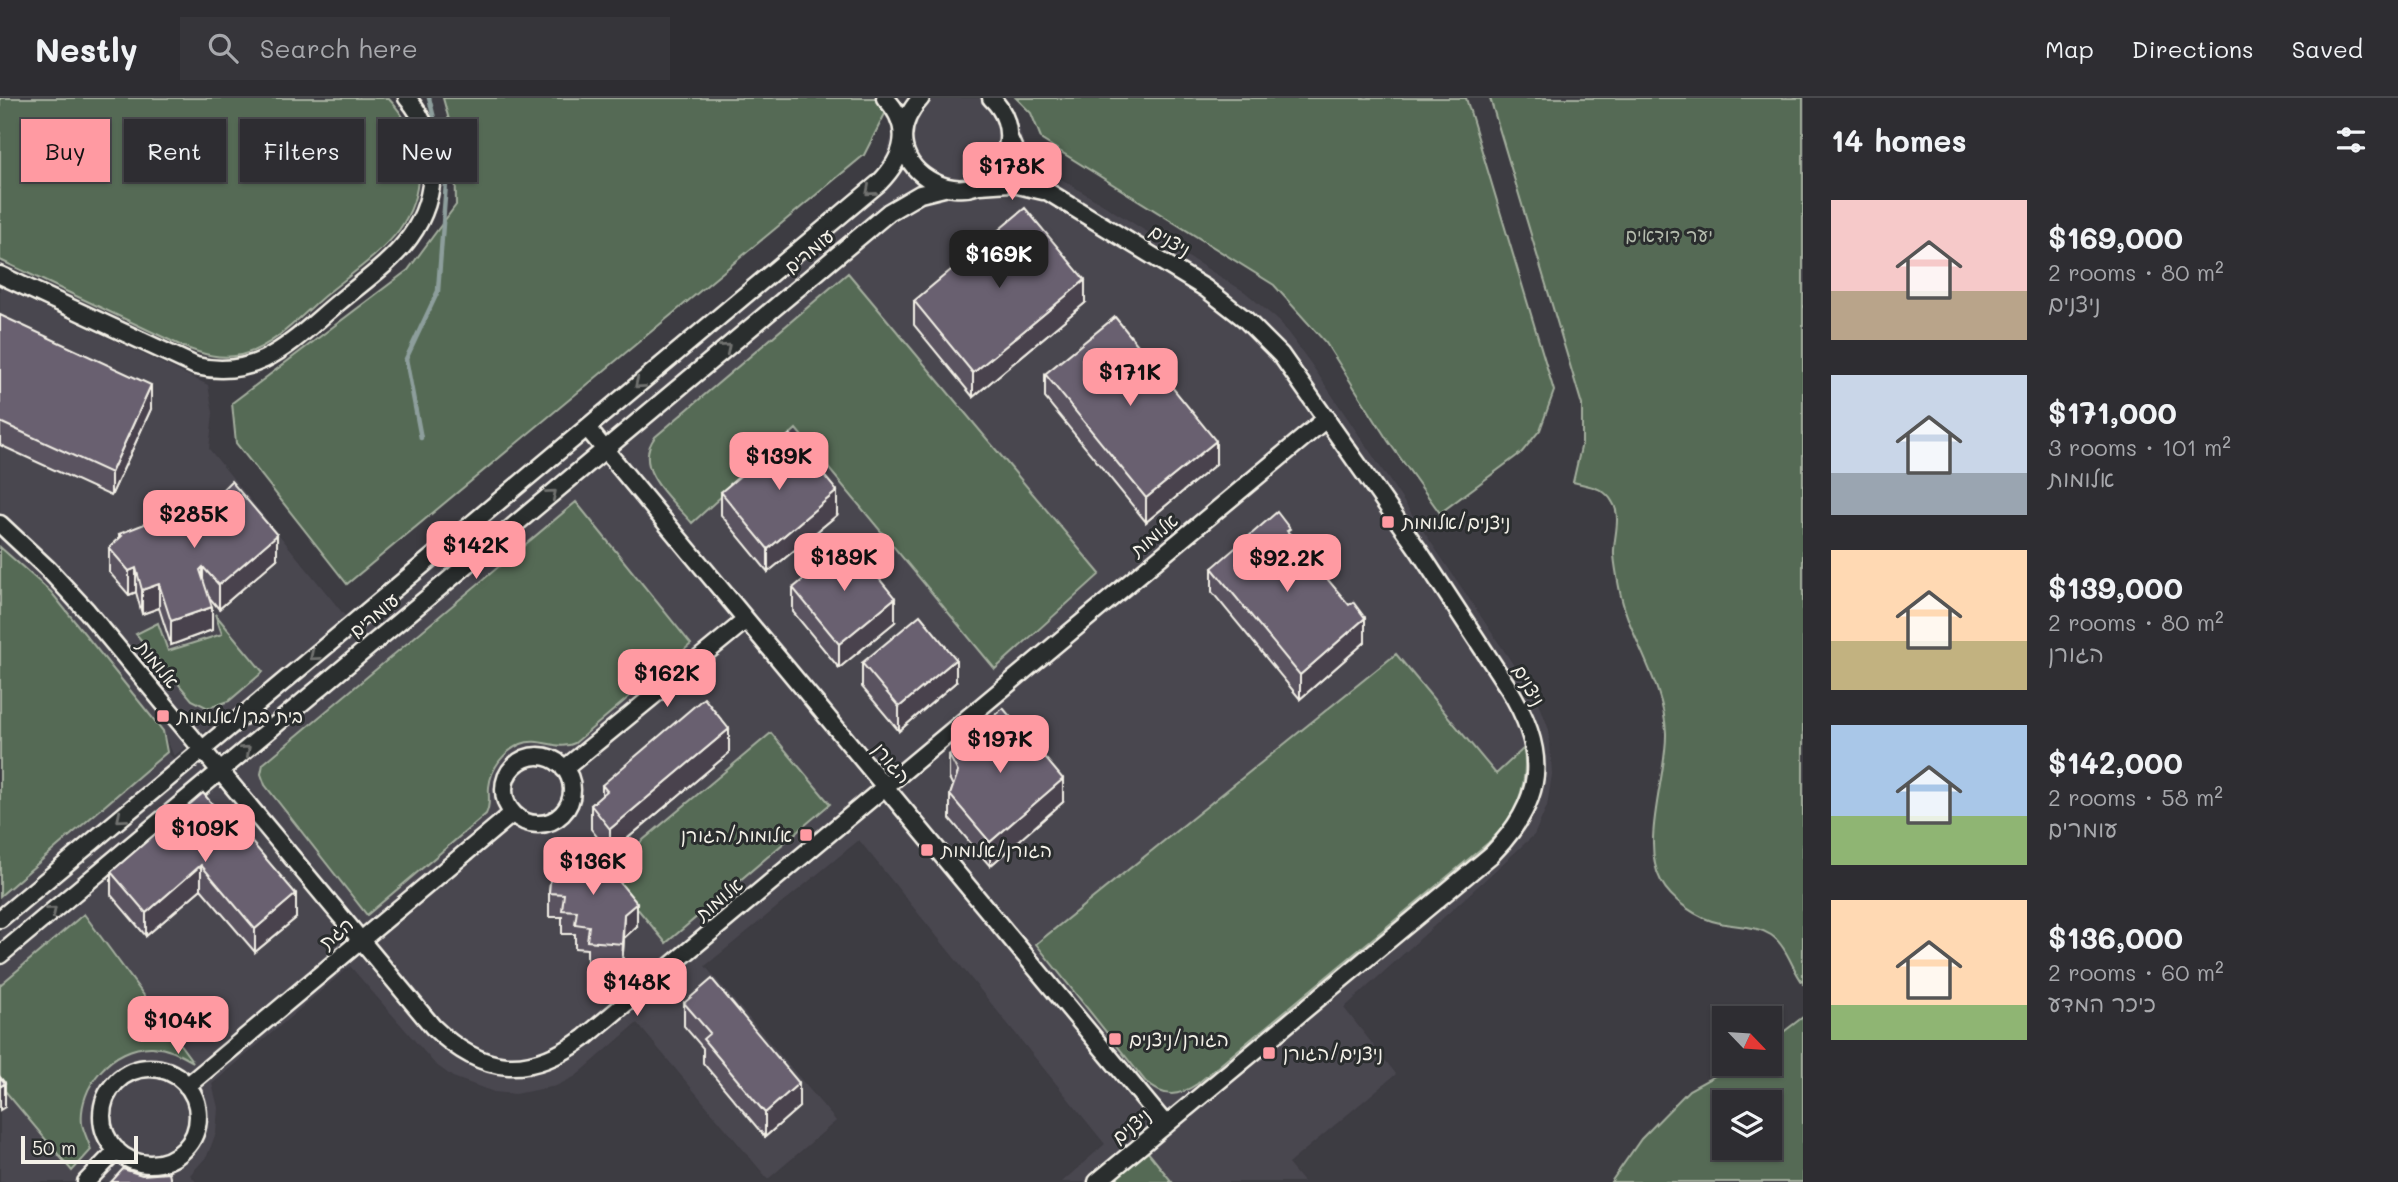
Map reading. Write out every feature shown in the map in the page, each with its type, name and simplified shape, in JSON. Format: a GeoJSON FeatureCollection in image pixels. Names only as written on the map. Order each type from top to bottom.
{"type":"FeatureCollection","features":[{"type":"Feature","properties":{"kind":"street"},"geometry":{"type":"LineString","coordinates":[[0,275],[196,366],[228,371],[255,365],[289,343],[388,261],[410,237],[425,211],[432,183],[432,155],[425,127],[407,98]]}},
{"type":"Feature","properties":{"kind":"street"},"geometry":{"type":"LineString","coordinates":[[885,98],[899,114],[907,155],[918,172],[944,188]]}},
{"type":"Feature","properties":{"kind":"street","name":"עומרים"},"geometry":{"type":"LineString","coordinates":[[0,919],[879,183],[895,164],[909,115],[921,98]]}},
{"type":"Feature","properties":{"kind":"street","name":"ניצנים"},"geometry":{"type":"LineString","coordinates":[[991,98],[1006,119],[1009,138],[1021,166],[1052,195]]}},
{"type":"Feature","properties":{"kind":"street"},"geometry":{"type":"LineString","coordinates":[[974,186],[998,168],[1009,138]]}},
{"type":"Feature","properties":{"kind":"street","name":"ניצנים"},"geometry":{"type":"LineString","coordinates":[[974,186],[1018,184],[1052,195],[1170,264],[1225,303],[1280,355],[1419,551],[1521,708],[1535,750],[1533,792],[1525,814],[1511,835],[1491,855],[1097,1182]]}},
{"type":"Feature","properties":{"kind":"street","name":"עומרים"},"geometry":{"type":"LineString","coordinates":[[0,955],[889,212],[920,194],[944,188],[974,186]]}},
{"type":"Feature","properties":{"kind":"street","name":"אלומות"},"geometry":{"type":"LineString","coordinates":[[0,524],[74,596],[433,1027],[470,1057],[509,1067],[548,1060],[584,1038],[1327,418]]}},
{"type":"Feature","properties":{"kind":"street","name":"הגורן"},"geometry":{"type":"LineString","coordinates":[[587,428],[1166,1125]]}},
{"type":"Feature","properties":{"kind":"street"},"geometry":{"type":"LineString","coordinates":[[564,769],[746,620]]}},
{"type":"Feature","properties":{"kind":"street"},"geometry":{"type":"LineString","coordinates":[[539,757],[552,760],[564,769],[572,791],[561,815],[537,824],[524,821],[513,813],[504,789],[508,776],[516,765],[527,758],[539,757]]}},
{"type":"Feature","properties":{"kind":"street","name":"הגת"},"geometry":{"type":"LineString","coordinates":[[187,1086],[513,813]]}},
{"type":"Feature","properties":{"kind":"street"},"geometry":{"type":"LineString","coordinates":[[152,1068],[170,1073],[187,1086],[195,1100],[198,1118],[194,1136],[182,1152],[167,1161],[148,1164],[130,1160],[117,1150],[105,1133],[103,1115],[107,1096],[118,1081],[134,1071],[152,1068]]}},
{"type":"Feature","properties":{"kind":"street"},"geometry":{"type":"LineString","coordinates":[[86,1182],[117,1150]]}},
{"type":"Feature","properties":{"kind":"shaded area"},"geometry":{"type":"Polygon","coordinates":[[[907,98],[1004,98],[1019,126],[1025,150],[1035,163],[1245,292],[1280,322],[1539,703],[1549,730],[1552,774],[1547,806],[1534,835],[1344,1008],[1396,1074],[1288,1164],[1303,1182],[1062,1182],[1105,1144],[859,840],[705,966],[836,1121],[768,1179],[637,1023],[576,1076],[556,1086],[515,1094],[494,1092],[453,1077],[435,1064],[350,966],[212,1084],[218,1108],[216,1133],[207,1156],[190,1175],[196,1182],[0,1182],[0,896],[167,752],[174,759],[249,695],[174,756],[163,731],[78,624],[51,592],[0,547],[0,287],[208,385],[213,413],[209,449],[345,616],[875,174],[886,155],[897,118],[907,98]]]}},
{"type":"Feature","properties":{"kind":"green space"},"geometry":{"type":"Polygon","coordinates":[[[0,98],[388,98],[404,119],[378,119],[378,182],[418,182],[409,214],[399,230],[363,265],[275,339],[253,351],[219,357],[184,347],[0,260],[0,98]]]}},
{"type":"Feature","properties":{"kind":"green space"},"geometry":{"type":"Polygon","coordinates":[[[443,98],[893,98],[864,155],[347,584],[236,443],[232,403],[408,270],[456,205],[456,182],[477,182],[477,119],[449,119],[443,98]]]}},
{"type":"Feature","properties":{"kind":"green space"},"geometry":{"type":"Polygon","coordinates":[[[1016,98],[1466,98],[1554,391],[1540,430],[1522,452],[1440,513],[1388,441],[1326,343],[1274,285],[1042,140],[1031,113],[1016,98]]]}},
{"type":"Feature","properties":{"kind":"green space","name":"יער דודאים"},"geometry":{"type":"Polygon","coordinates":[[[1490,98],[1803,98],[1803,983],[1781,945],[1771,935],[1752,928],[1712,921],[1694,913],[1678,902],[1666,888],[1655,865],[1654,828],[1665,750],[1664,714],[1619,587],[1614,555],[1616,509],[1610,498],[1601,490],[1573,482],[1582,443],[1582,405],[1490,98]]]}},
{"type":"Feature","properties":{"kind":"green space"},"geometry":{"type":"Polygon","coordinates":[[[848,273],[1100,574],[995,669],[796,429],[692,523],[657,483],[651,472],[649,449],[655,437],[848,273]]]}},
{"type":"Feature","properties":{"kind":"green space"},"geometry":{"type":"Polygon","coordinates":[[[576,502],[691,644],[575,743],[562,746],[528,742],[509,751],[492,773],[486,814],[367,915],[265,785],[261,774],[263,764],[576,502]]]}},
{"type":"Feature","properties":{"kind":"green space"},"geometry":{"type":"Polygon","coordinates":[[[0,547],[51,592],[163,731],[167,752],[0,896],[0,547]]]}},
{"type":"Feature","properties":{"kind":"green space"},"geometry":{"type":"Polygon","coordinates":[[[215,614],[263,672],[229,701],[208,708],[192,700],[136,634],[158,623],[168,651],[222,634],[215,614]]]}},
{"type":"Feature","properties":{"kind":"green space"},"geometry":{"type":"Polygon","coordinates":[[[1396,654],[1496,774],[1524,748],[1522,788],[1513,811],[1488,843],[1197,1084],[1177,1093],[1159,1091],[1146,1082],[1036,944],[1396,654]]]}},
{"type":"Feature","properties":{"kind":"green space"},"geometry":{"type":"Polygon","coordinates":[[[771,733],[830,804],[666,943],[606,871],[771,733]]]}},
{"type":"Feature","properties":{"kind":"green space"},"geometry":{"type":"Polygon","coordinates":[[[84,914],[193,1062],[173,1052],[152,1047],[138,1048],[112,1061],[92,1083],[86,1096],[82,1124],[91,1150],[72,1171],[0,1085],[0,985],[84,914]]]}},
{"type":"Feature","properties":{"kind":"green space"},"geometry":{"type":"Polygon","coordinates":[[[1803,1017],[1803,1182],[1611,1182],[1641,1139],[1689,1090],[1714,1076],[1782,1076],[1782,1033],[1803,1017]]]}},
{"type":"Feature","properties":{"kind":"green space"},"geometry":{"type":"Polygon","coordinates":[[[1147,1151],[1172,1182],[1110,1182],[1147,1151]]]}},
{"type":"Feature","properties":{"kind":"building"},"geometry":{"type":"Polygon","coordinates":[[[1025,208],[1085,280],[973,373],[914,301],[1025,208]]]}},
{"type":"Feature","properties":{"kind":"building"},"geometry":{"type":"Polygon","coordinates":[[[0,315],[151,385],[111,473],[0,422],[0,315]]]}},
{"type":"Feature","properties":{"kind":"building"},"geometry":{"type":"Polygon","coordinates":[[[1115,317],[1216,441],[1146,498],[1045,374],[1115,317]]]}},
{"type":"Feature","properties":{"kind":"building"},"geometry":{"type":"Polygon","coordinates":[[[790,434],[837,491],[768,549],[721,492],[790,434]]]}},
{"type":"Feature","properties":{"kind":"building"},"geometry":{"type":"Polygon","coordinates":[[[231,481],[277,535],[219,585],[203,567],[200,570],[212,607],[171,621],[159,584],[142,590],[136,568],[129,571],[109,548],[122,536],[119,534],[180,510],[184,528],[231,481]]]}},
{"type":"Feature","properties":{"kind":"building"},"geometry":{"type":"Polygon","coordinates":[[[1277,512],[1290,529],[1287,531],[1349,605],[1353,602],[1365,618],[1300,675],[1212,568],[1277,512]]]}},
{"type":"Feature","properties":{"kind":"building"},"geometry":{"type":"Polygon","coordinates":[[[849,542],[895,598],[839,644],[793,588],[849,542]]]}},
{"type":"Feature","properties":{"kind":"building"},"geometry":{"type":"Polygon","coordinates":[[[920,615],[956,659],[899,707],[862,663],[920,615]]]}},
{"type":"Feature","properties":{"kind":"building"},"geometry":{"type":"Polygon","coordinates":[[[704,698],[729,729],[610,829],[591,805],[607,791],[602,785],[704,698]]]}},
{"type":"Feature","properties":{"kind":"building"},"geometry":{"type":"Polygon","coordinates":[[[1003,708],[1063,779],[990,842],[950,795],[958,772],[949,755],[1003,708]]]}},
{"type":"Feature","properties":{"kind":"building"},"geometry":{"type":"Polygon","coordinates":[[[203,793],[240,837],[244,833],[296,894],[255,929],[201,865],[146,913],[111,872],[203,793]]]}},
{"type":"Feature","properties":{"kind":"building"},"geometry":{"type":"Polygon","coordinates":[[[593,850],[637,903],[624,914],[622,944],[587,941],[589,926],[575,924],[577,911],[562,910],[564,894],[549,893],[552,861],[581,862],[593,850]]]}},
{"type":"Feature","properties":{"kind":"building"},"geometry":{"type":"Polygon","coordinates":[[[712,979],[799,1083],[765,1113],[703,1039],[710,1033],[684,1003],[712,979]]]}},
{"type":"Feature","properties":{"kind":"building"},"geometry":{"type":"Polygon","coordinates":[[[123,1169],[142,1175],[169,1173],[171,1182],[111,1182],[123,1169]]]}},
{"type":"Feature","properties":{"kind":"waterway"},"geometry":{"type":"LineString","coordinates":[[421,438],[406,359],[438,291],[447,170],[429,98]]}},
{"type":"Feature","properties":{"kind":"place","name":"ניצנים/אלומות"},"geometry":{"type":"Point","coordinates":[1388,522]}},
{"type":"Feature","properties":{"kind":"place","name":"בית ברן/אלומות"},"geometry":{"type":"Point","coordinates":[163,716]}},
{"type":"Feature","properties":{"kind":"place","name":"אלומות/הגורן"},"geometry":{"type":"Point","coordinates":[806,835]}},
{"type":"Feature","properties":{"kind":"place","name":"הגורן/אלומות"},"geometry":{"type":"Point","coordinates":[927,850]}},
{"type":"Feature","properties":{"kind":"place","name":"הגורן/ניצנים"},"geometry":{"type":"Point","coordinates":[1115,1039]}},
{"type":"Feature","properties":{"kind":"place","name":"ניצנים/הגורן"},"geometry":{"type":"Point","coordinates":[1269,1053]}}]}
